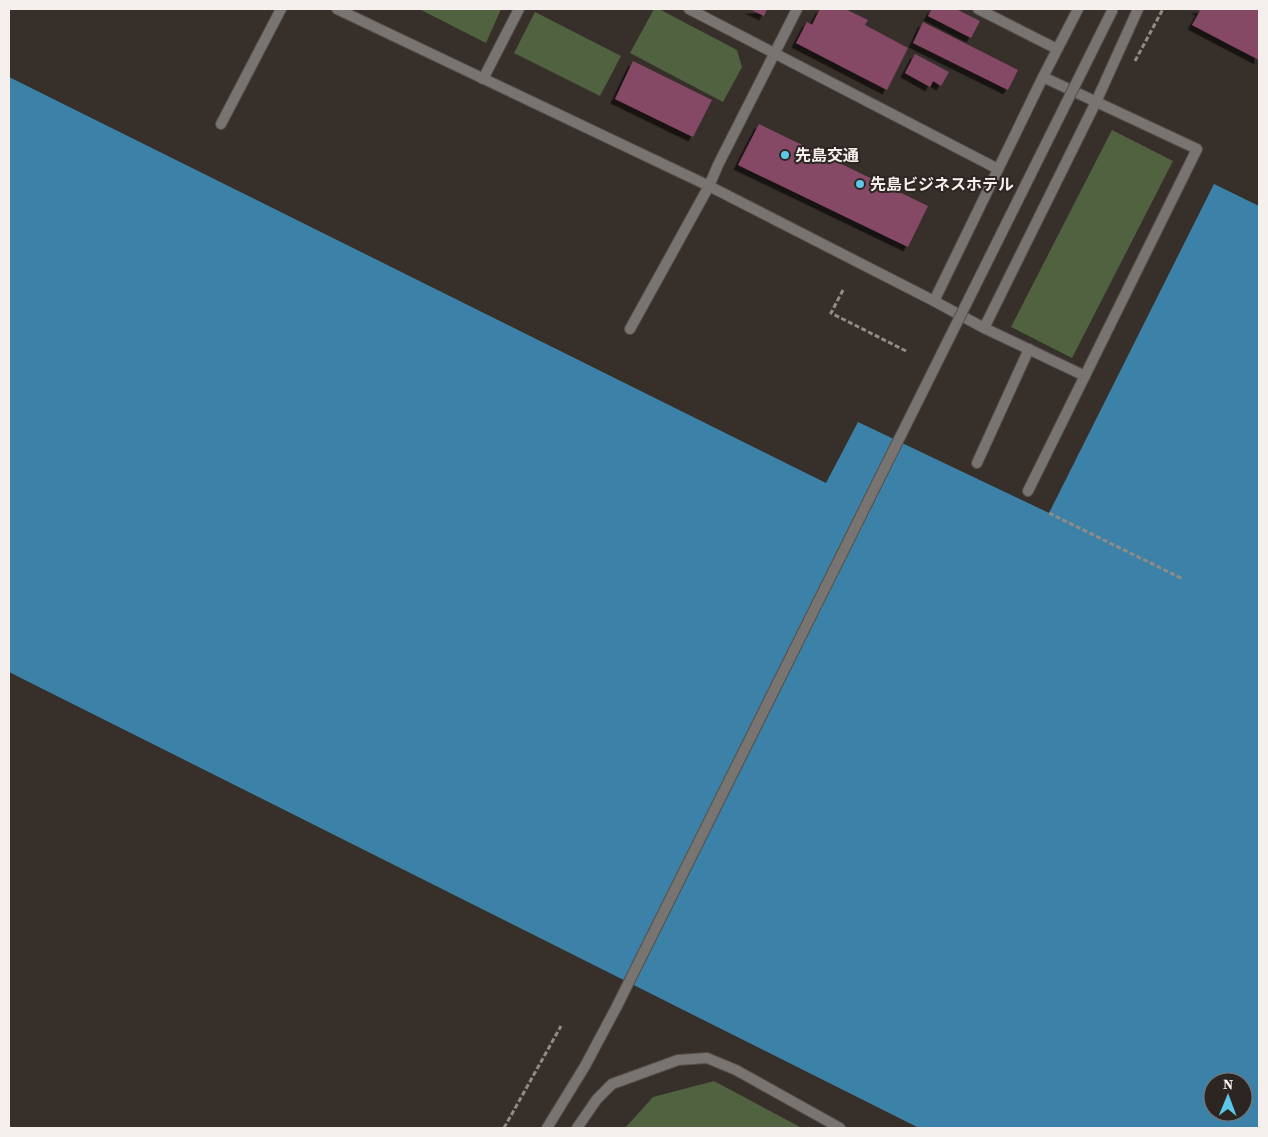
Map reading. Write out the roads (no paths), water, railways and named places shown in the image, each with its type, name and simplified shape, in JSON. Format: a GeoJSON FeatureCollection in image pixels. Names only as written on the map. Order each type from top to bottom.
{"type":"FeatureCollection","features":[{"type":"Feature","properties":{"kind":"street"},"geometry":{"type":"LineString","coordinates":[[222,124],[282,9]]}},
{"type":"Feature","properties":{"kind":"street"},"geometry":{"type":"LineString","coordinates":[[337,9],[709,186],[984,328],[1085,376]]}},
{"type":"Feature","properties":{"kind":"street"},"geometry":{"type":"LineString","coordinates":[[483,78],[519,9]]}},
{"type":"Feature","properties":{"kind":"street"},"geometry":{"type":"LineString","coordinates":[[689,9],[998,170]]}},
{"type":"Feature","properties":{"kind":"street"},"geometry":{"type":"LineString","coordinates":[[630,328],[709,186],[797,9]]}},
{"type":"Feature","properties":{"kind":"street"},"geometry":{"type":"LineString","coordinates":[[978,9],[1057,49]]}},
{"type":"Feature","properties":{"kind":"street"},"geometry":{"type":"LineString","coordinates":[[934,301],[1078,9]]}},
{"type":"Feature","properties":{"kind":"street"},"geometry":{"type":"LineString","coordinates":[[547,1128],[585,1066],[617,1006],[1113,9]]}},
{"type":"Feature","properties":{"kind":"street"},"geometry":{"type":"LineString","coordinates":[[984,328],[1096,102],[1138,9]]}},
{"type":"Feature","properties":{"kind":"street"},"geometry":{"type":"LineString","coordinates":[[1028,491],[1197,149],[1110,110],[1043,77]]}},
{"type":"Feature","properties":{"kind":"street"},"geometry":{"type":"LineString","coordinates":[[977,463],[1029,349]]}},
{"type":"Feature","properties":{"kind":"street"},"geometry":{"type":"LineString","coordinates":[[577,1128],[597,1099],[612,1084],[678,1060],[707,1058],[736,1070],[840,1128]]}},
{"type":"Feature","properties":{"kind":"water"},"geometry":{"type":"Polygon","coordinates":[[[9,77],[826,483],[858,422],[1049,513],[1214,184],[1259,206],[1259,1128],[919,1128],[9,672],[9,77]]]}},
{"type":"Feature","properties":{"kind":"place","name":"先島交通"},"geometry":{"type":"Point","coordinates":[785,155]}},
{"type":"Feature","properties":{"kind":"place","name":"先島ビジネスホテル"},"geometry":{"type":"Point","coordinates":[860,184]}}]}
